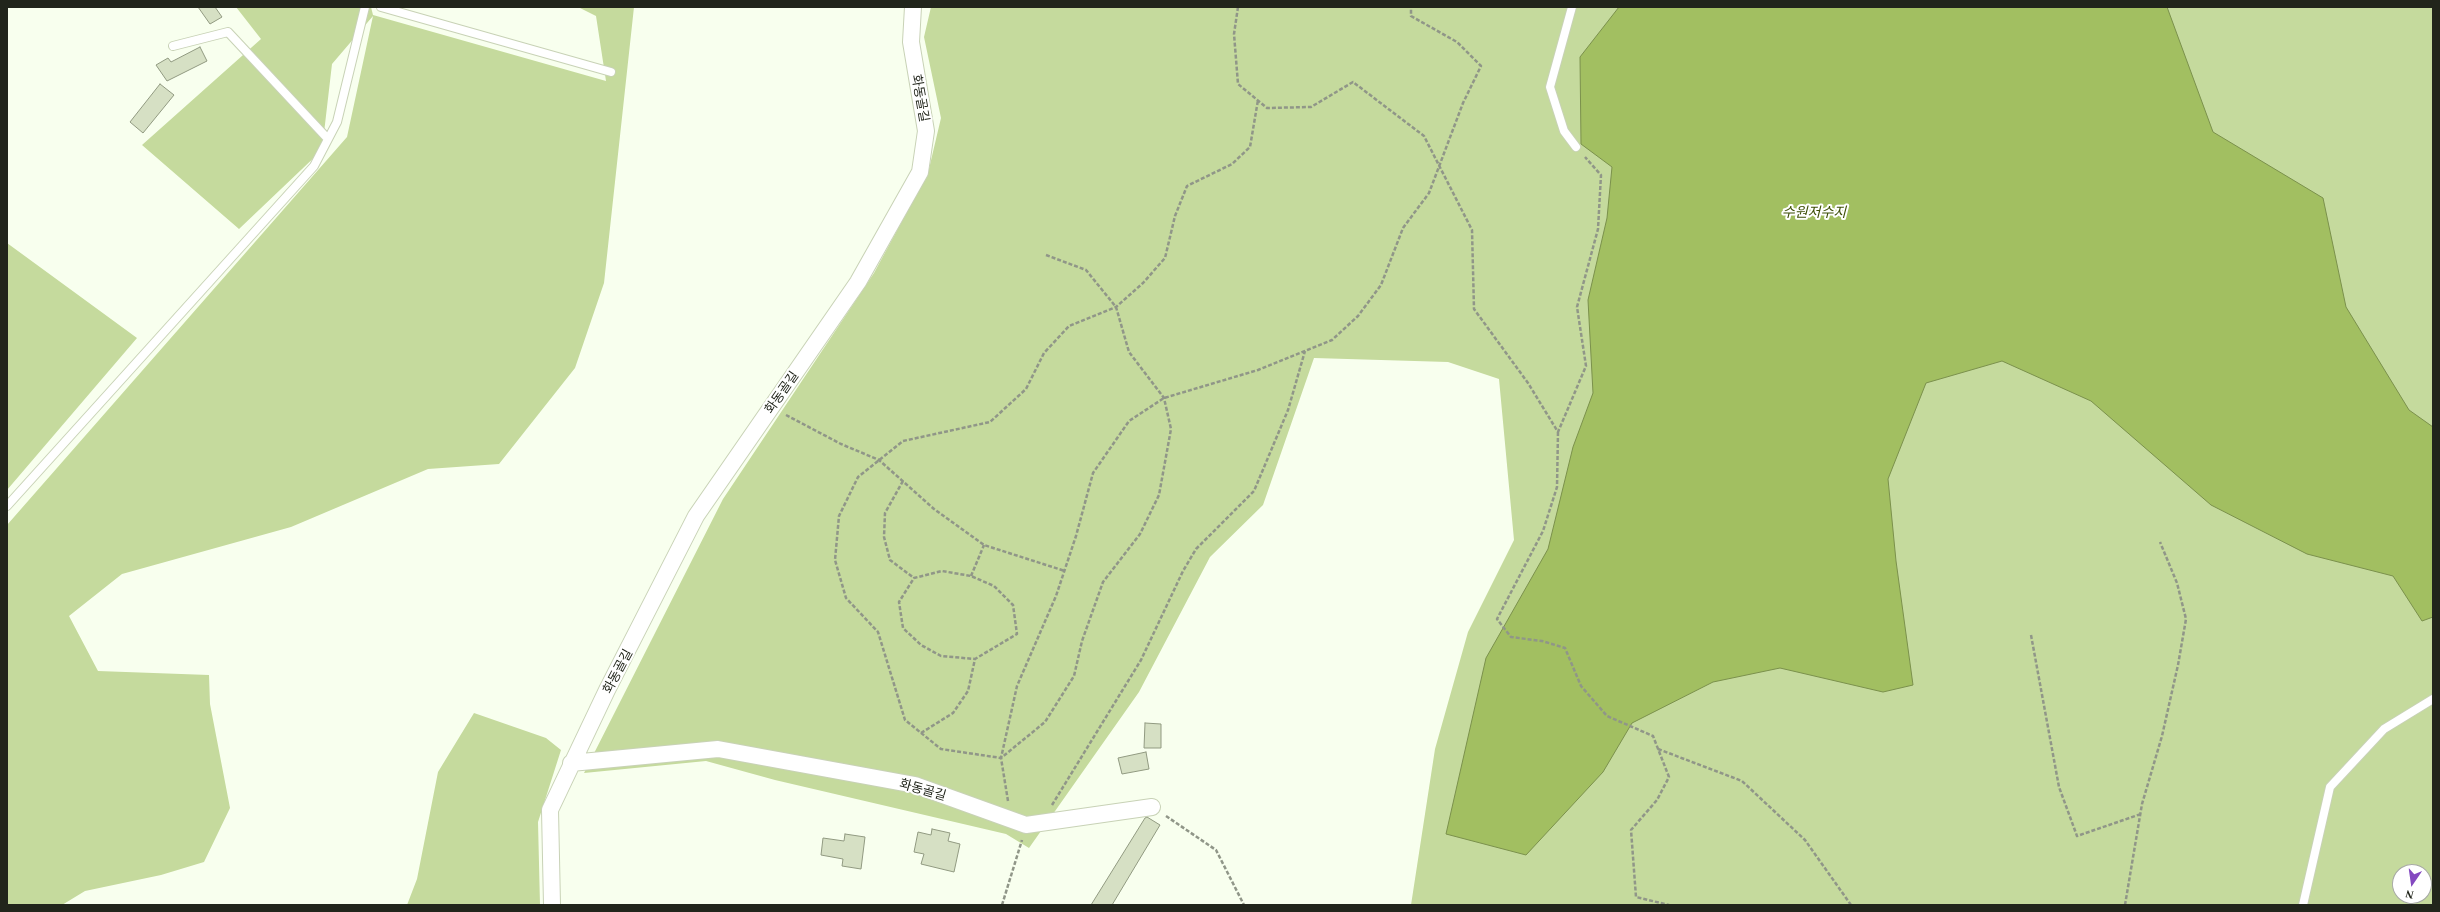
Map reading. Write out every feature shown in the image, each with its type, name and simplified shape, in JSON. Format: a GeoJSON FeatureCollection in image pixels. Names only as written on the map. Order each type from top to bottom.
{"type":"FeatureCollection","features":[{"type":"Feature","properties":{"kind":"street","name":"화동골길"},"geometry":{"type":"LineString","coordinates":[[552,905],[550,810],[571,763],[696,516],[858,282],[920,172],[926,131],[911,42],[913,7]]}},
{"type":"Feature","properties":{"kind":"street","name":"화동골길"},"geometry":{"type":"LineString","coordinates":[[571,763],[718,749],[915,785],[1011,819],[1034,824]]}},
{"type":"Feature","properties":{"kind":"street"},"geometry":{"type":"LineString","coordinates":[[1034,824],[1152,807]]}},
{"type":"Feature","properties":{"kind":"lane"},"geometry":{"type":"LineString","coordinates":[[7,506],[314,166],[337,122],[365,7]]}},
{"type":"Feature","properties":{"kind":"lane"},"geometry":{"type":"LineString","coordinates":[[381,7],[611,72]]}},
{"type":"Feature","properties":{"kind":"lane"},"geometry":{"type":"LineString","coordinates":[[1572,7],[1550,87],[1564,131],[1576,147]]}},
{"type":"Feature","properties":{"kind":"lane"},"geometry":{"type":"LineString","coordinates":[[172,46],[228,32],[328,139]]}},
{"type":"Feature","properties":{"kind":"lane"},"geometry":{"type":"LineString","coordinates":[[2303,905],[2330,787],[2384,729],[2433,699]]}},
{"type":"Feature","properties":{"kind":"path"},"geometry":{"type":"LineString","coordinates":[[1238,7],[1234,34],[1238,84],[1267,108],[1311,107],[1353,82],[1424,136],[1472,230],[1474,309],[1528,383],[1558,432]]}},
{"type":"Feature","properties":{"kind":"path"},"geometry":{"type":"LineString","coordinates":[[1011,819],[1001,758],[1018,686],[1065,571],[1093,472],[1129,421],[1164,398],[1245,374],[1332,340],[1358,316],[1382,285],[1403,228],[1429,193],[1463,103],[1481,66],[1457,42],[1411,16],[1411,7]]}},
{"type":"Feature","properties":{"kind":"path"},"geometry":{"type":"LineString","coordinates":[[1046,255],[1086,270],[1116,307],[1129,352],[1164,398],[1171,429],[1159,495],[1140,534],[1103,582],[1082,641],[1074,676],[1044,722],[1001,758],[942,749],[905,720],[878,632],[846,598],[835,560],[839,516],[858,477],[903,441],[990,422],[1026,389],[1044,353],[1069,326],[1116,307],[1143,283],[1165,258],[1175,216],[1187,186],[1232,164],[1250,148],[1258,100]]}},
{"type":"Feature","properties":{"kind":"path"},"geometry":{"type":"LineString","coordinates":[[1576,147],[1601,175],[1598,229],[1577,307],[1586,366],[1558,432],[1557,487],[1543,532],[1497,619],[1511,637],[1542,642],[1565,648],[1581,686],[1607,716],[1653,736],[1669,777],[1657,800],[1631,830],[1636,897],[1669,905]]}},
{"type":"Feature","properties":{"kind":"path"},"geometry":{"type":"LineString","coordinates":[[1002,905],[1034,824],[1141,660],[1183,571],[1196,550],[1254,491],[1288,410],[1305,350]]}},
{"type":"Feature","properties":{"kind":"path"},"geometry":{"type":"LineString","coordinates":[[771,408],[841,444],[879,460],[934,509],[984,545],[1065,571]]}},
{"type":"Feature","properties":{"kind":"path"},"geometry":{"type":"LineString","coordinates":[[903,481],[886,513],[884,537],[890,560],[914,578]]}},
{"type":"Feature","properties":{"kind":"path"},"geometry":{"type":"LineString","coordinates":[[2125,905],[2140,814],[2178,665],[2186,619],[2177,583],[2160,542]]}},
{"type":"Feature","properties":{"kind":"path"},"geometry":{"type":"LineString","coordinates":[[971,576],[984,545]]}},
{"type":"Feature","properties":{"kind":"path"},"geometry":{"type":"LineString","coordinates":[[942,571],[971,576],[994,586],[1013,605],[1017,634],[975,658],[941,656],[921,645],[903,628],[899,602],[914,578],[942,571]]}},
{"type":"Feature","properties":{"kind":"path"},"geometry":{"type":"LineString","coordinates":[[2031,635],[2059,787],[2077,836],[2140,814]]}},
{"type":"Feature","properties":{"kind":"path"},"geometry":{"type":"LineString","coordinates":[[921,733],[952,713],[968,691],[975,658]]}},
{"type":"Feature","properties":{"kind":"path"},"geometry":{"type":"LineString","coordinates":[[1658,748],[1742,781],[1805,840],[1851,905]]}},
{"type":"Feature","properties":{"kind":"path"},"geometry":{"type":"LineString","coordinates":[[1152,807],[1216,850],[1244,905]]}},
{"type":"Feature","properties":{"kind":"shaded area"},"geometry":{"type":"Polygon","coordinates":[[[236,7],[371,7],[373,15],[606,81],[596,16],[578,7],[634,7],[604,283],[575,368],[499,464],[428,469],[291,527],[122,574],[69,616],[98,671],[209,675],[210,704],[230,808],[204,862],[161,875],[85,891],[62,905],[7,905],[7,525],[347,137],[373,16],[332,64],[322,150],[239,229],[142,145],[261,39],[236,7]]]}},
{"type":"Feature","properties":{"kind":"shaded area"},"geometry":{"type":"Polygon","coordinates":[[[931,7],[2433,7],[2433,905],[1411,905],[1435,749],[1468,632],[1514,540],[1499,379],[1448,362],[1314,358],[1263,505],[1210,557],[1139,692],[1029,848],[1006,834],[775,780],[706,761],[584,773],[723,499],[874,273],[928,173],[941,118],[924,37],[931,7]]]}},
{"type":"Feature","properties":{"kind":"shaded area"},"geometry":{"type":"Polygon","coordinates":[[[7,243],[137,338],[7,490],[7,243]]]}},
{"type":"Feature","properties":{"kind":"shaded area"},"geometry":{"type":"Polygon","coordinates":[[[474,713],[546,738],[561,750],[538,822],[540,905],[407,905],[417,879],[438,772],[474,713]]]}},
{"type":"Feature","properties":{"kind":"water","name":"수원저수지"},"geometry":{"type":"Polygon","coordinates":[[[1619,7],[2167,7],[2213,132],[2323,198],[2346,307],[2409,410],[2433,427],[2433,617],[2422,621],[2393,576],[2307,554],[2211,505],[2091,401],[2002,361],[1926,383],[1888,479],[1896,561],[1913,685],[1883,692],[1780,668],[1713,682],[1632,723],[1603,772],[1526,855],[1446,834],[1486,658],[1548,549],[1573,447],[1593,393],[1588,300],[1607,218],[1612,167],[1581,144],[1580,57],[1619,7]]]}},
{"type":"Feature","properties":{"kind":"building"},"geometry":{"type":"Polygon","coordinates":[[[198,7],[215,7],[222,17],[210,24],[198,7]]]}},
{"type":"Feature","properties":{"kind":"building"},"geometry":{"type":"Polygon","coordinates":[[[200,47],[207,61],[167,81],[156,65],[168,58],[171,62],[200,47]]]}},
{"type":"Feature","properties":{"kind":"building"},"geometry":{"type":"Polygon","coordinates":[[[160,84],[174,95],[143,133],[130,122],[160,84]]]}},
{"type":"Feature","properties":{"kind":"building"},"geometry":{"type":"Polygon","coordinates":[[[1145,723],[1161,724],[1161,748],[1144,748],[1145,723]]]}},
{"type":"Feature","properties":{"kind":"building"},"geometry":{"type":"Polygon","coordinates":[[[1146,752],[1149,769],[1122,774],[1118,758],[1146,752]]]}},
{"type":"Feature","properties":{"kind":"building"},"geometry":{"type":"Polygon","coordinates":[[[1147,817],[1160,825],[1112,905],[1091,905],[1145,818],[1147,817]]]}},
{"type":"Feature","properties":{"kind":"building"},"geometry":{"type":"Polygon","coordinates":[[[932,829],[950,833],[948,841],[960,844],[954,872],[921,864],[924,854],[914,852],[918,832],[931,835],[932,829]]]}},
{"type":"Feature","properties":{"kind":"building"},"geometry":{"type":"Polygon","coordinates":[[[845,834],[865,837],[861,869],[842,866],[843,859],[821,855],[823,838],[844,841],[845,834]]]}}]}
